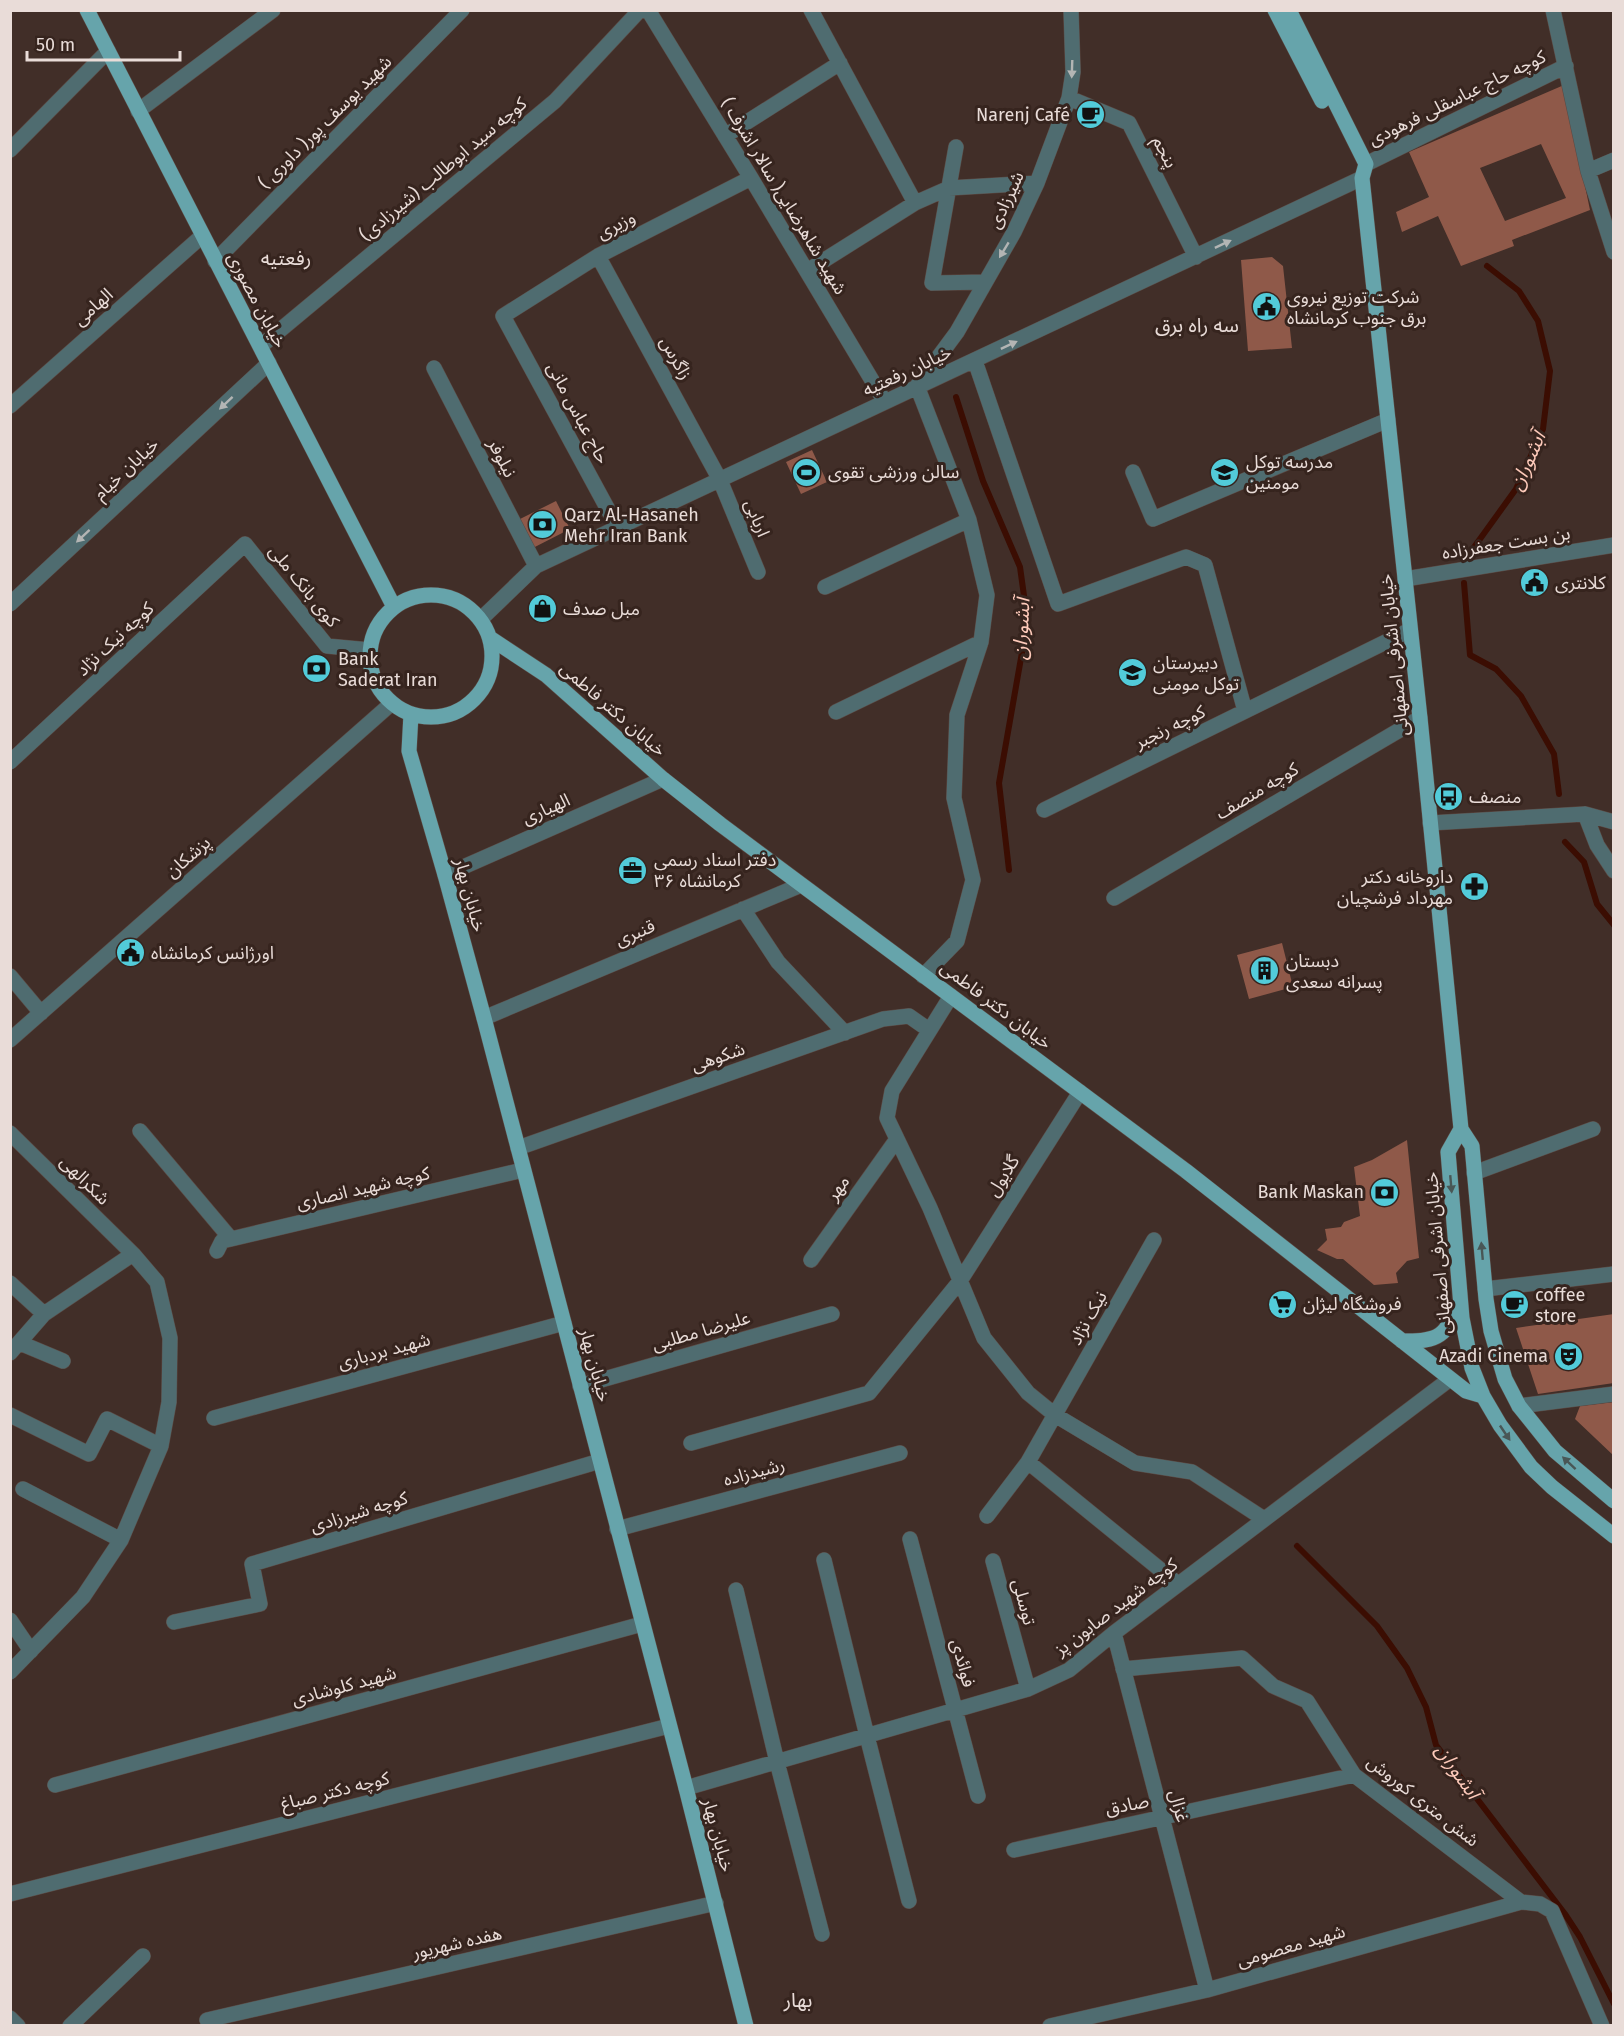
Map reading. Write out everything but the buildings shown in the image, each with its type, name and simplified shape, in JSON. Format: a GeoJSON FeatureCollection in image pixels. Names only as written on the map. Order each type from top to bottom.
{"type":"FeatureCollection","features":[{"type":"Feature","properties":{"kind":"main road","name":"خیابان مصوری"},"geometry":{"type":"LineString","coordinates":[[87,10],[393,607]]}},
{"type":"Feature","properties":{"kind":"main road","name":"خیابان اشرفی اصفهانی"},"geometry":{"type":"LineString","coordinates":[[1275,10],[1364,171]]}},
{"type":"Feature","properties":{"kind":"main road","name":"خیابان اشرفی اصفهانی"},"geometry":{"type":"LineString","coordinates":[[1289,10],[1364,171],[1461,1129],[1472,1146],[1491,1331],[1505,1379],[1519,1407],[1555,1450],[1614,1501]]}},
{"type":"Feature","properties":{"kind":"main road"},"geometry":{"type":"LineString","coordinates":[[423,594],[440,594],[470,607],[481,619],[490,638],[493,660],[488,681],[476,698],[459,711],[449,715],[425,717],[411,714],[392,703],[379,689],[372,674],[370,650],[374,633],[382,619],[393,607],[423,594]]}},
{"type":"Feature","properties":{"kind":"main road","name":"خیابان دکتر فاطمی"},"geometry":{"type":"LineString","coordinates":[[490,638],[546,675],[663,779],[720,824],[1186,1171],[1466,1390],[1483,1396]]}},
{"type":"Feature","properties":{"kind":"main road","name":"خیابان بهار"},"geometry":{"type":"LineString","coordinates":[[411,714],[409,751],[484,1018],[746,2025]]}},
{"type":"Feature","properties":{"kind":"main road","name":"خیابان اشرفی اصفهانی"},"geometry":{"type":"LineString","coordinates":[[1461,1129],[1448,1152],[1464,1327],[1472,1368],[1483,1396],[1500,1425],[1532,1467],[1552,1487],[1614,1536]]}},
{"type":"Feature","properties":{"kind":"main road"},"geometry":{"type":"LineString","coordinates":[[1402,1341],[1425,1342],[1439,1336],[1451,1323],[1461,1299]]}},
{"type":"Feature","properties":{"kind":"street"},"geometry":{"type":"LineString","coordinates":[[138,111],[273,10]]}},
{"type":"Feature","properties":{"kind":"street","name":"شهید یوسف پور( داوری )"},"geometry":{"type":"LineString","coordinates":[[215,261],[462,10]]}},
{"type":"Feature","properties":{"kind":"street","name":"کوچه سید ابوطالب (شیرزادی)"},"geometry":{"type":"LineString","coordinates":[[261,346],[555,101],[640,10]]}},
{"type":"Feature","properties":{"kind":"street","name":"شهید شاهرضایی( سالار اشرف )"},"geometry":{"type":"LineString","coordinates":[[648,10],[885,402]]}},
{"type":"Feature","properties":{"kind":"street"},"geometry":{"type":"LineString","coordinates":[[811,10],[915,203]]}},
{"type":"Feature","properties":{"kind":"street","name":"شیرزادی"},"geometry":{"type":"LineString","coordinates":[[917,386],[957,332],[1014,232],[1037,183],[1069,98],[1073,72],[1071,10]]}},
{"type":"Feature","properties":{"kind":"street"},"geometry":{"type":"LineString","coordinates":[[1553,10],[1588,171],[1614,252]]}},
{"type":"Feature","properties":{"kind":"street"},"geometry":{"type":"LineString","coordinates":[[10,150],[108,51]]}},
{"type":"Feature","properties":{"kind":"street"},"geometry":{"type":"LineString","coordinates":[[725,136],[840,63]]}},
{"type":"Feature","properties":{"kind":"street","name":"کوچه حاج عباسقلی فرهودی"},"geometry":{"type":"LineString","coordinates":[[1364,171],[1566,66]]}},
{"type":"Feature","properties":{"kind":"street","name":"پنجم"},"geometry":{"type":"LineString","coordinates":[[1069,98],[1129,123],[1196,256]]}},
{"type":"Feature","properties":{"kind":"street"},"geometry":{"type":"LineString","coordinates":[[956,147],[932,282],[985,282]]}},
{"type":"Feature","properties":{"kind":"street"},"geometry":{"type":"LineString","coordinates":[[1588,171],[1614,160]]}},
{"type":"Feature","properties":{"kind":"street","name":"خیابان رفعتیه"},"geometry":{"type":"LineString","coordinates":[[481,619],[536,566],[1196,256],[1364,171]]}},
{"type":"Feature","properties":{"kind":"street","name":"وزیری"},"geometry":{"type":"LineString","coordinates":[[503,316],[598,256],[751,178]]}},
{"type":"Feature","properties":{"kind":"street"},"geometry":{"type":"LineString","coordinates":[[807,271],[915,203],[949,188],[1037,183]]}},
{"type":"Feature","properties":{"kind":"street","name":"الهامی"},"geometry":{"type":"LineString","coordinates":[[10,406],[202,236]]}},
{"type":"Feature","properties":{"kind":"street","name":"زاگرس"},"geometry":{"type":"LineString","coordinates":[[598,256],[720,480]]}},
{"type":"Feature","properties":{"kind":"street","name":"حاج عباس مانی"},"geometry":{"type":"LineString","coordinates":[[503,316],[618,528]]}},
{"type":"Feature","properties":{"kind":"street"},"geometry":{"type":"LineString","coordinates":[[975,361],[1058,604],[1186,557],[1205,565],[1245,711]]}},
{"type":"Feature","properties":{"kind":"street","name":"خیابان خیام"},"geometry":{"type":"LineString","coordinates":[[10,604],[268,363]]}},
{"type":"Feature","properties":{"kind":"street","name":"نیلوفر"},"geometry":{"type":"LineString","coordinates":[[434,368],[536,566]]}},
{"type":"Feature","properties":{"kind":"street"},"geometry":{"type":"LineString","coordinates":[[917,386],[969,520],[987,595],[981,642],[957,715],[954,798],[973,880],[957,941],[923,976]]}},
{"type":"Feature","properties":{"kind":"street"},"geometry":{"type":"LineString","coordinates":[[1132,472],[1153,519],[1388,420]]}},
{"type":"Feature","properties":{"kind":"street","name":"اربابی"},"geometry":{"type":"LineString","coordinates":[[720,480],[758,572]]}},
{"type":"Feature","properties":{"kind":"street"},"geometry":{"type":"LineString","coordinates":[[825,587],[969,520]]}},
{"type":"Feature","properties":{"kind":"street","name":"کوی بانک ملی"},"geometry":{"type":"LineString","coordinates":[[245,544],[327,646],[370,650]]}},
{"type":"Feature","properties":{"kind":"street","name":"کوچه نیک نژاد"},"geometry":{"type":"LineString","coordinates":[[10,762],[245,544]]}},
{"type":"Feature","properties":{"kind":"street","name":"بن بست جعفرزاده"},"geometry":{"type":"LineString","coordinates":[[1405,579],[1614,545]]}},
{"type":"Feature","properties":{"kind":"street","name":"کوچه رنجبر"},"geometry":{"type":"LineString","coordinates":[[1044,810],[1410,630]]}},
{"type":"Feature","properties":{"kind":"street"},"geometry":{"type":"LineString","coordinates":[[836,712],[981,642]]}},
{"type":"Feature","properties":{"kind":"street","name":"پزشکان"},"geometry":{"type":"LineString","coordinates":[[10,1040],[392,703]]}},
{"type":"Feature","properties":{"kind":"street","name":"کوچه منصف"},"geometry":{"type":"LineString","coordinates":[[1114,898],[1420,718]]}},
{"type":"Feature","properties":{"kind":"street","name":"الهیاری"},"geometry":{"type":"LineString","coordinates":[[445,875],[663,779]]}},
{"type":"Feature","properties":{"kind":"street"},"geometry":{"type":"LineString","coordinates":[[1585,814],[1597,845],[1614,871]]}},
{"type":"Feature","properties":{"kind":"street"},"geometry":{"type":"LineString","coordinates":[[1430,823],[1585,814],[1614,822]]}},
{"type":"Feature","properties":{"kind":"street","name":"قنبری"},"geometry":{"type":"LineString","coordinates":[[484,1018],[801,885]]}},
{"type":"Feature","properties":{"kind":"street"},"geometry":{"type":"LineString","coordinates":[[743,909],[778,962],[845,1033]]}},
{"type":"Feature","properties":{"kind":"street"},"geometry":{"type":"LineString","coordinates":[[10,976],[41,1013]]}},
{"type":"Feature","properties":{"kind":"street"},"geometry":{"type":"LineString","coordinates":[[951,996],[892,1091],[887,1118],[930,1208],[984,1338],[1028,1393],[1055,1415],[1135,1463],[1192,1472],[1264,1519]]}},
{"type":"Feature","properties":{"kind":"street","name":"شکوهی"},"geometry":{"type":"LineString","coordinates":[[518,1148],[883,1019],[909,1016],[929,1030]]}},
{"type":"Feature","properties":{"kind":"street","name":"گلایول"},"geometry":{"type":"LineString","coordinates":[[691,1443],[869,1393],[960,1281],[1080,1092]]}},
{"type":"Feature","properties":{"kind":"street"},"geometry":{"type":"LineString","coordinates":[[1474,1173],[1593,1130]]}},
{"type":"Feature","properties":{"kind":"street"},"geometry":{"type":"LineString","coordinates":[[140,1131],[231,1239]]}},
{"type":"Feature","properties":{"kind":"street","name":"شکرالهی"},"geometry":{"type":"LineString","coordinates":[[10,1133],[133,1254],[157,1282],[170,1338],[169,1402],[161,1446],[121,1540],[83,1597],[10,1672]]}},
{"type":"Feature","properties":{"kind":"street","name":"مهر"},"geometry":{"type":"LineString","coordinates":[[811,1260],[897,1139]]}},
{"type":"Feature","properties":{"kind":"street","name":"کوچه شهید انصاری"},"geometry":{"type":"LineString","coordinates":[[217,1251],[222,1241],[524,1170]]}},
{"type":"Feature","properties":{"kind":"street","name":"نیک نژاد"},"geometry":{"type":"LineString","coordinates":[[987,1516],[1028,1462],[1154,1240]]}},
{"type":"Feature","properties":{"kind":"street"},"geometry":{"type":"LineString","coordinates":[[63,1360],[15,1348],[45,1314],[133,1254]]}},
{"type":"Feature","properties":{"kind":"street"},"geometry":{"type":"LineString","coordinates":[[1485,1289],[1614,1274]]}},
{"type":"Feature","properties":{"kind":"street"},"geometry":{"type":"LineString","coordinates":[[10,1283],[45,1314]]}},
{"type":"Feature","properties":{"kind":"street","name":"علیرضا مطلبی"},"geometry":{"type":"LineString","coordinates":[[580,1386],[832,1314]]}},
{"type":"Feature","properties":{"kind":"street","name":"شهید بردباری"},"geometry":{"type":"LineString","coordinates":[[214,1418],[564,1323]]}},
{"type":"Feature","properties":{"kind":"street","name":"کوچه شهید صابون پز"},"geometry":{"type":"LineString","coordinates":[[686,1788],[1028,1689],[1069,1670],[1114,1633],[1450,1378]]}},
{"type":"Feature","properties":{"kind":"street"},"geometry":{"type":"LineString","coordinates":[[1519,1407],[1614,1394]]}},
{"type":"Feature","properties":{"kind":"street"},"geometry":{"type":"LineString","coordinates":[[10,1414],[89,1454],[107,1419],[161,1446]]}},
{"type":"Feature","properties":{"kind":"street","name":"رشیدزاده"},"geometry":{"type":"LineString","coordinates":[[617,1529],[900,1453]]}},
{"type":"Feature","properties":{"kind":"street","name":"کوچه شیرزادی"},"geometry":{"type":"LineString","coordinates":[[174,1622],[260,1604],[252,1564],[600,1461]]}},
{"type":"Feature","properties":{"kind":"street"},"geometry":{"type":"LineString","coordinates":[[1028,1462],[1178,1584]]}},
{"type":"Feature","properties":{"kind":"street"},"geometry":{"type":"LineString","coordinates":[[23,1489],[121,1540]]}},
{"type":"Feature","properties":{"kind":"street","name":"فوائدی"},"geometry":{"type":"LineString","coordinates":[[910,1539],[978,1797]]}},
{"type":"Feature","properties":{"kind":"street"},"geometry":{"type":"LineString","coordinates":[[824,1560],[909,1901]]}},
{"type":"Feature","properties":{"kind":"street","name":"توسلی"},"geometry":{"type":"LineString","coordinates":[[993,1561],[1028,1689]]}},
{"type":"Feature","properties":{"kind":"street"},"geometry":{"type":"LineString","coordinates":[[736,1590],[777,1762],[822,1934]]}},
{"type":"Feature","properties":{"kind":"street"},"geometry":{"type":"LineString","coordinates":[[10,1620],[32,1651]]}},
{"type":"Feature","properties":{"kind":"street","name":"شهید کلوشادی"},"geometry":{"type":"LineString","coordinates":[[55,1785],[642,1624]]}},
{"type":"Feature","properties":{"kind":"street","name":"غزال"},"geometry":{"type":"LineString","coordinates":[[1114,1633],[1207,1990]]}},
{"type":"Feature","properties":{"kind":"street","name":"شش متری کوروش"},"geometry":{"type":"LineString","coordinates":[[1123,1669],[1242,1658],[1273,1686],[1307,1701],[1354,1775],[1521,1902]]}},
{"type":"Feature","properties":{"kind":"street","name":"کوچه دکتر صباغ"},"geometry":{"type":"LineString","coordinates":[[10,1894],[669,1726]]}},
{"type":"Feature","properties":{"kind":"street","name":"صادق"},"geometry":{"type":"LineString","coordinates":[[1014,1850],[1354,1775]]}},
{"type":"Feature","properties":{"kind":"street","name":"شهید معصومی"},"geometry":{"type":"LineString","coordinates":[[1050,2025],[1207,1990],[1521,1902],[1540,1904],[1552,1911],[1602,2025]]}},
{"type":"Feature","properties":{"kind":"street","name":"هفده شهریور"},"geometry":{"type":"LineString","coordinates":[[207,2020],[716,1903]]}},
{"type":"Feature","properties":{"kind":"street"},"geometry":{"type":"LineString","coordinates":[[70,2025],[143,1956]]}},
{"type":"Feature","properties":{"kind":"street"},"geometry":{"type":"LineString","coordinates":[[10,2018],[18,2025]]}},
{"type":"Feature","properties":{"kind":"waterway","name":"آبشوران"},"geometry":{"type":"LineString","coordinates":[[1467,557],[1516,489],[1543,429],[1550,371],[1538,321],[1519,291],[1487,266]]}},
{"type":"Feature","properties":{"kind":"waterway","name":"آبشوران"},"geometry":{"type":"LineString","coordinates":[[956,397],[983,481],[1020,567],[1025,603],[1024,641],[999,783],[1009,870]]}},
{"type":"Feature","properties":{"kind":"waterway","name":"آبشوران"},"geometry":{"type":"LineString","coordinates":[[1464,583],[1470,655],[1496,669],[1521,696],[1554,754],[1559,794]]}},
{"type":"Feature","properties":{"kind":"waterway","name":"آبشوران"},"geometry":{"type":"LineString","coordinates":[[1565,842],[1584,862],[1597,904],[1614,925]]}},
{"type":"Feature","properties":{"kind":"waterway","name":"آبشوران"},"geometry":{"type":"LineString","coordinates":[[1297,1546],[1377,1626],[1407,1668],[1426,1707],[1436,1745],[1565,1914],[1580,1937],[1614,2004]]}},
{"type":"Feature","properties":{"kind":"place","name":"Narenj Café"},"geometry":{"type":"Point","coordinates":[1091,115]}},
{"type":"Feature","properties":{"kind":"place","name":"شرکت توزیع نیروی برق جنوب کرمانشاه"},"geometry":{"type":"Point","coordinates":[1266,307]}},
{"type":"Feature","properties":{"kind":"place","name":"سالن ورزشی تقوی"},"geometry":{"type":"Point","coordinates":[807,472]}},
{"type":"Feature","properties":{"kind":"place","name":"مدرسه توکل مومنین"},"geometry":{"type":"Point","coordinates":[1225,472]}},
{"type":"Feature","properties":{"kind":"place","name":"Qarz Al-Hasaneh Mehr Iran Bank"},"geometry":{"type":"Point","coordinates":[543,525]}},
{"type":"Feature","properties":{"kind":"place","name":"کلانتری"},"geometry":{"type":"Point","coordinates":[1534,583]}},
{"type":"Feature","properties":{"kind":"place","name":"مبل صدف"},"geometry":{"type":"Point","coordinates":[542,609]}},
{"type":"Feature","properties":{"kind":"place","name":"Bank Saderat Iran"},"geometry":{"type":"Point","coordinates":[317,669]}},
{"type":"Feature","properties":{"kind":"place","name":"دبیرستان توکل مومنی"},"geometry":{"type":"Point","coordinates":[1132,673]}},
{"type":"Feature","properties":{"kind":"place","name":"منصف"},"geometry":{"type":"Point","coordinates":[1448,797]}},
{"type":"Feature","properties":{"kind":"place","name":"دفتر اسناد رسمی ۳۶ کرمانشاه"},"geometry":{"type":"Point","coordinates":[633,870]}},
{"type":"Feature","properties":{"kind":"place","name":"داروخانه دکتر مهرداد فرشچیان"},"geometry":{"type":"Point","coordinates":[1474,887]}},
{"type":"Feature","properties":{"kind":"place","name":"اورژانس کرمانشاه"},"geometry":{"type":"Point","coordinates":[130,953]}},
{"type":"Feature","properties":{"kind":"place","name":"دبستان پسرانه سعدی"},"geometry":{"type":"Point","coordinates":[1265,971]}},
{"type":"Feature","properties":{"kind":"place","name":"Bank Maskan"},"geometry":{"type":"Point","coordinates":[1385,1192]}},
{"type":"Feature","properties":{"kind":"place","name":"فروشگاه لیژان"},"geometry":{"type":"Point","coordinates":[1282,1304]}},
{"type":"Feature","properties":{"kind":"place","name":"coffee store"},"geometry":{"type":"Point","coordinates":[1514,1305]}},
{"type":"Feature","properties":{"kind":"place","name":"Azadi Cinema"},"geometry":{"type":"Point","coordinates":[1569,1356]}},
{"type":"Feature","properties":{"kind":"district","name":"رفعتیه"},"geometry":{"type":"Point","coordinates":[286,258]}},
{"type":"Feature","properties":{"kind":"district","name":"سه راه برق"},"geometry":{"type":"Point","coordinates":[1197,325]}},
{"type":"Feature","properties":{"kind":"district","name":"بهار"},"geometry":{"type":"Point","coordinates":[798,2000]}}]}
